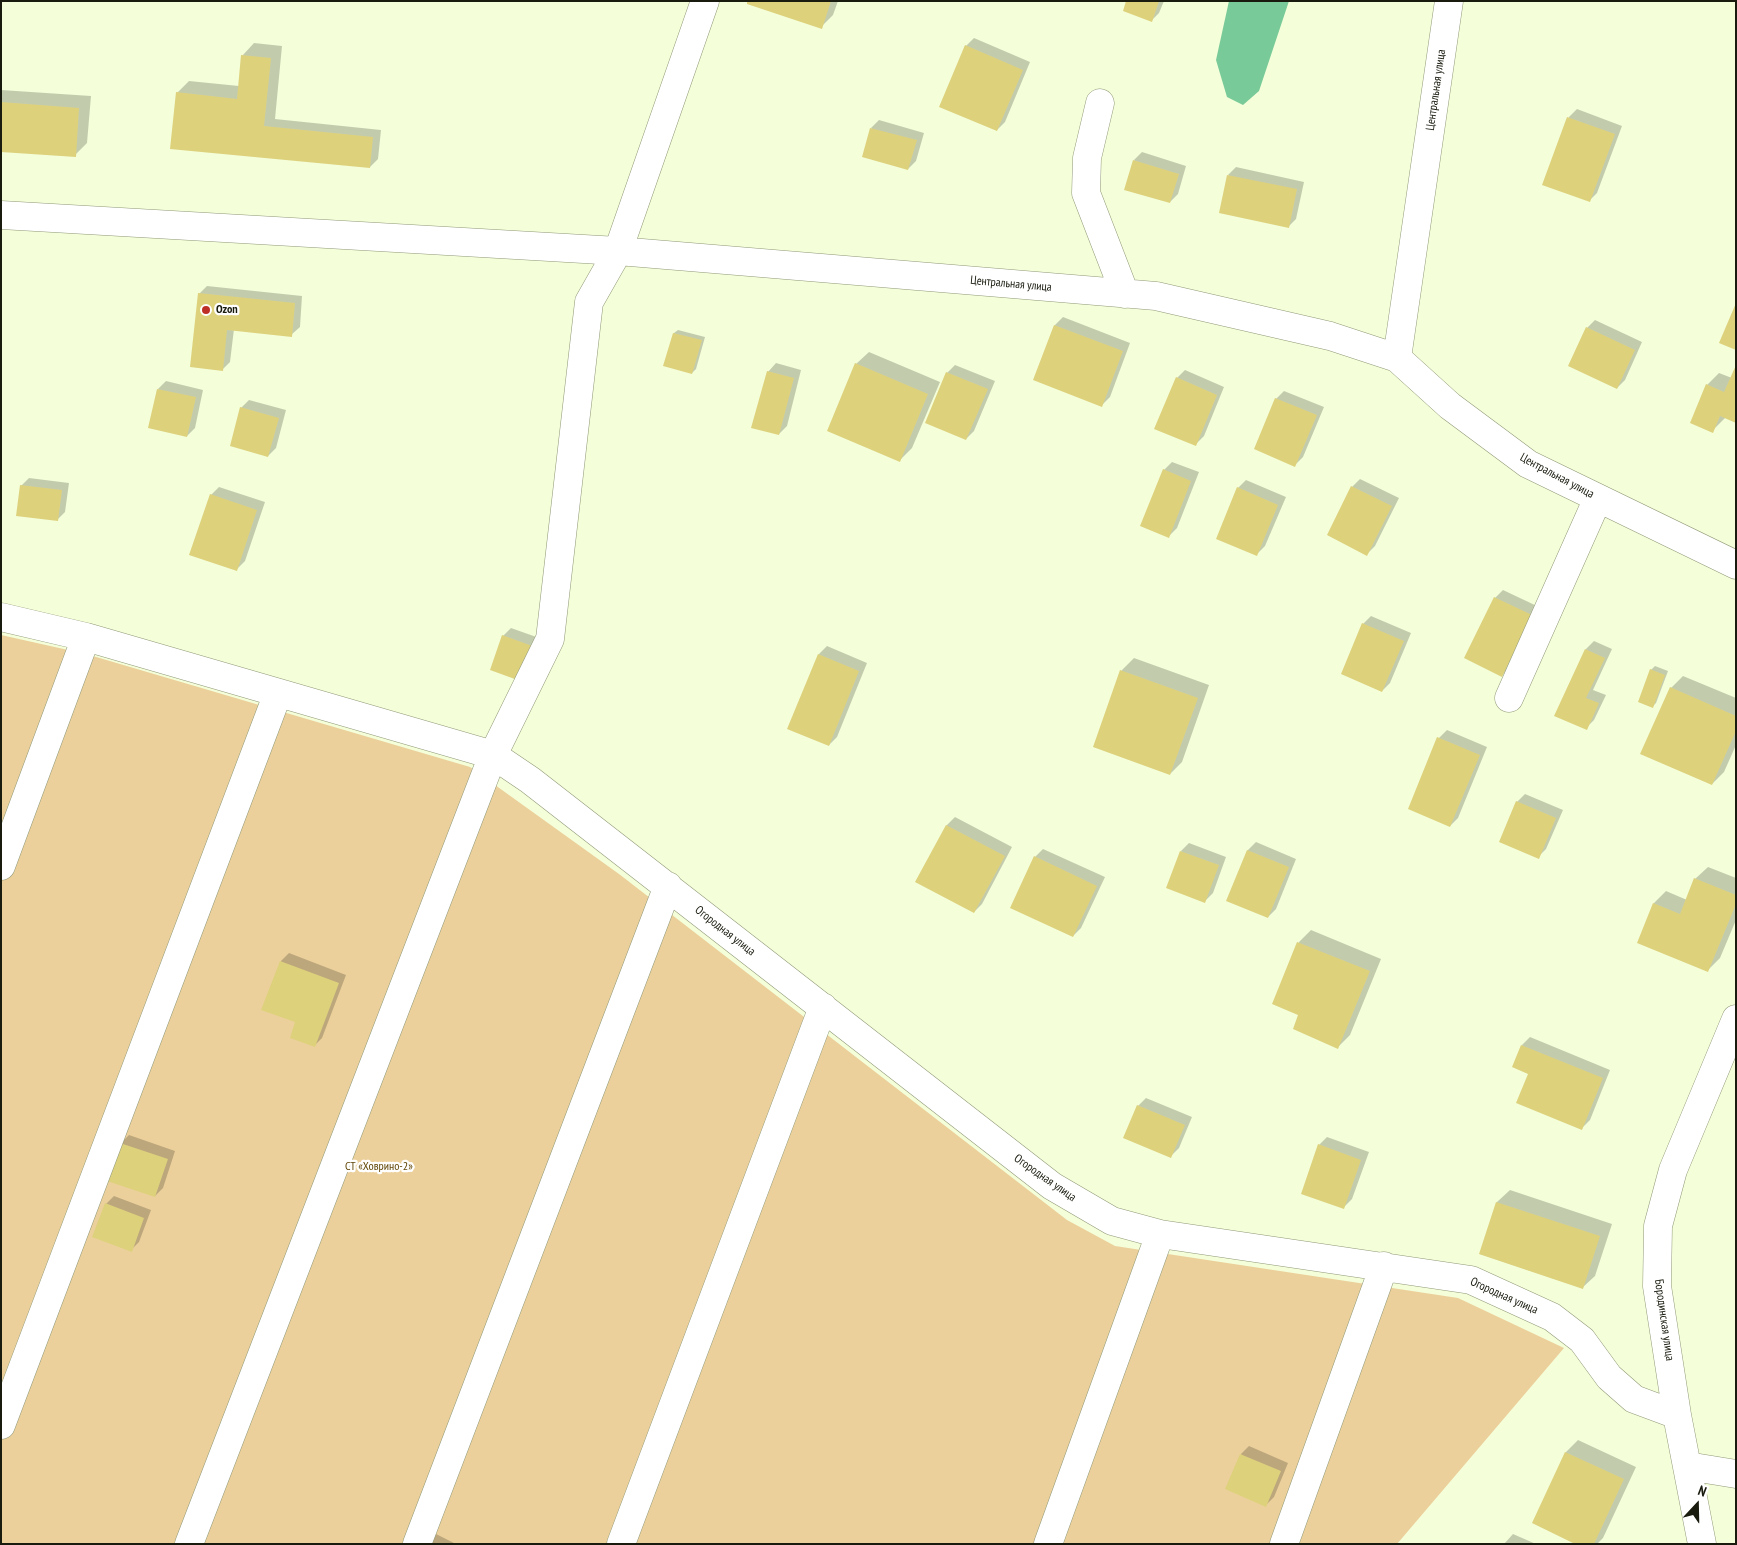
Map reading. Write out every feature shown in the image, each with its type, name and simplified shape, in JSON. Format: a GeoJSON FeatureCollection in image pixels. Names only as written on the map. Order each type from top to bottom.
{"type":"FeatureCollection","features":[{"type":"Feature","properties":{"kind":"street"},"geometry":{"type":"LineString","coordinates":[[189,1544],[493,755],[550,639],[589,302],[618,251],[705,1]]}},
{"type":"Feature","properties":{"kind":"street","name":"Центральная улица"},"geometry":{"type":"LineString","coordinates":[[1397,358],[1449,1]]}},
{"type":"Feature","properties":{"kind":"street"},"geometry":{"type":"LineString","coordinates":[[1100,103],[1086,158],[1086,193],[1125,294]]}},
{"type":"Feature","properties":{"kind":"street","name":"Центральная улица"},"geometry":{"type":"LineString","coordinates":[[1,215],[618,251],[1156,296],[1330,336],[1397,358],[1450,406],[1528,464],[1736,565]]}},
{"type":"Feature","properties":{"kind":"street"},"geometry":{"type":"LineString","coordinates":[[1509,698],[1598,498]]}},
{"type":"Feature","properties":{"kind":"street","name":"Огородная улица"},"geometry":{"type":"LineString","coordinates":[[1,618],[86,637],[493,755],[530,780],[668,886],[1052,1186],[1112,1221],[1160,1234],[1471,1280],[1552,1317],[1582,1340],[1608,1377],[1634,1398],[1677,1415]]}},
{"type":"Feature","properties":{"kind":"street"},"geometry":{"type":"LineString","coordinates":[[1,866],[86,637]]}},
{"type":"Feature","properties":{"kind":"street"},"geometry":{"type":"LineString","coordinates":[[1,1425],[278,693]]}},
{"type":"Feature","properties":{"kind":"street"},"geometry":{"type":"LineString","coordinates":[[417,1544],[668,886]]}},
{"type":"Feature","properties":{"kind":"street"},"geometry":{"type":"LineString","coordinates":[[621,1544],[823,1007]]}},
{"type":"Feature","properties":{"kind":"street","name":"Бородинская улица"},"geometry":{"type":"LineString","coordinates":[[1702,1544],[1677,1415],[1657,1286],[1658,1226],[1673,1170],[1736,1019]]}},
{"type":"Feature","properties":{"kind":"street"},"geometry":{"type":"LineString","coordinates":[[1048,1544],[1160,1234]]}},
{"type":"Feature","properties":{"kind":"street"},"geometry":{"type":"LineString","coordinates":[[1284,1544],[1384,1266]]}},
{"type":"Feature","properties":{"kind":"street"},"geometry":{"type":"LineString","coordinates":[[1687,1466],[1736,1474]]}},
{"type":"Feature","properties":{"kind":"green space","name":"СТ «Ховрино-2»"},"geometry":{"type":"Polygon","coordinates":[[[1,635],[86,654],[470,767],[619,874],[1067,1220],[1115,1246],[1458,1298],[1564,1348],[1397,1544],[1,1544],[1,635]]]}},
{"type":"Feature","properties":{"kind":"shaded area"},"geometry":{"type":"Polygon","coordinates":[[[1229,1],[1289,1],[1259,91],[1243,105],[1227,97],[1216,60],[1229,1]]]}},
{"type":"Feature","properties":{"kind":"building"},"geometry":{"type":"Polygon","coordinates":[[[747,1],[831,1],[822,29],[747,4],[747,1]]]}},
{"type":"Feature","properties":{"kind":"building"},"geometry":{"type":"Polygon","coordinates":[[[1126,1],[1159,1],[1152,22],[1123,11],[1126,1]]]}},
{"type":"Feature","properties":{"kind":"building"},"geometry":{"type":"Polygon","coordinates":[[[965,45],[1023,70],[997,131],[939,107],[965,45]]]}},
{"type":"Feature","properties":{"kind":"building"},"geometry":{"type":"Polygon","coordinates":[[[241,55],[271,58],[264,126],[373,137],[370,168],[170,149],[176,92],[237,99],[241,55]]]}},
{"type":"Feature","properties":{"kind":"building"},"geometry":{"type":"Polygon","coordinates":[[[1,102],[79,108],[76,157],[1,152],[1,102]]]}},
{"type":"Feature","properties":{"kind":"building"},"geometry":{"type":"Polygon","coordinates":[[[1567,117],[1615,134],[1590,202],[1542,185],[1567,117]]]}},
{"type":"Feature","properties":{"kind":"building"},"geometry":{"type":"Polygon","coordinates":[[[870,128],[917,140],[908,170],[862,157],[870,128]]]}},
{"type":"Feature","properties":{"kind":"building"},"geometry":{"type":"Polygon","coordinates":[[[1133,160],[1179,174],[1170,203],[1124,190],[1133,160]]]}},
{"type":"Feature","properties":{"kind":"building"},"geometry":{"type":"Polygon","coordinates":[[[1227,175],[1297,189],[1289,228],[1219,213],[1227,175]]]}},
{"type":"Feature","properties":{"kind":"building"},"geometry":{"type":"Polygon","coordinates":[[[198,293],[295,303],[292,337],[227,330],[223,371],[190,367],[198,293]]]}},
{"type":"Feature","properties":{"kind":"building"},"geometry":{"type":"Polygon","coordinates":[[[1736,303],[1736,350],[1719,343],[1736,303]]]}},
{"type":"Feature","properties":{"kind":"building"},"geometry":{"type":"Polygon","coordinates":[[[1054,325],[1123,351],[1102,407],[1033,380],[1054,325]]]}},
{"type":"Feature","properties":{"kind":"building"},"geometry":{"type":"Polygon","coordinates":[[[1586,327],[1635,350],[1617,389],[1568,366],[1586,327]]]}},
{"type":"Feature","properties":{"kind":"building"},"geometry":{"type":"Polygon","coordinates":[[[673,333],[702,340],[692,374],[663,366],[673,333]]]}},
{"type":"Feature","properties":{"kind":"building"},"geometry":{"type":"Polygon","coordinates":[[[855,363],[928,394],[900,462],[827,431],[855,363]]]}},
{"type":"Feature","properties":{"kind":"building"},"geometry":{"type":"Polygon","coordinates":[[[1736,365],[1736,423],[1720,416],[1713,433],[1690,423],[1706,384],[1724,392],[1736,365]]]}},
{"type":"Feature","properties":{"kind":"building"},"geometry":{"type":"Polygon","coordinates":[[[767,371],[794,378],[779,435],[751,428],[767,371]]]}},
{"type":"Feature","properties":{"kind":"building"},"geometry":{"type":"Polygon","coordinates":[[[946,372],[988,389],[966,440],[925,423],[946,372]]]}},
{"type":"Feature","properties":{"kind":"building"},"geometry":{"type":"Polygon","coordinates":[[[1176,377],[1217,395],[1196,446],[1154,429],[1176,377]]]}},
{"type":"Feature","properties":{"kind":"building"},"geometry":{"type":"Polygon","coordinates":[[[157,389],[196,397],[187,437],[148,428],[157,389]]]}},
{"type":"Feature","properties":{"kind":"building"},"geometry":{"type":"Polygon","coordinates":[[[1275,398],[1317,415],[1295,467],[1254,449],[1275,398]]]}},
{"type":"Feature","properties":{"kind":"building"},"geometry":{"type":"Polygon","coordinates":[[[240,407],[279,418],[268,457],[230,446],[240,407]]]}},
{"type":"Feature","properties":{"kind":"building"},"geometry":{"type":"Polygon","coordinates":[[[1163,469],[1191,481],[1169,538],[1140,526],[1163,469]]]}},
{"type":"Feature","properties":{"kind":"building"},"geometry":{"type":"Polygon","coordinates":[[[20,485],[62,490],[58,521],[16,516],[20,485]]]}},
{"type":"Feature","properties":{"kind":"building"},"geometry":{"type":"Polygon","coordinates":[[[1351,486],[1392,506],[1367,556],[1327,535],[1351,486]]]}},
{"type":"Feature","properties":{"kind":"building"},"geometry":{"type":"Polygon","coordinates":[[[1237,487],[1278,505],[1257,556],[1216,539],[1237,487]]]}},
{"type":"Feature","properties":{"kind":"building"},"geometry":{"type":"Polygon","coordinates":[[[210,494],[257,510],[237,571],[189,555],[210,494]]]}},
{"type":"Feature","properties":{"kind":"building"},"geometry":{"type":"Polygon","coordinates":[[[1494,597],[1532,615],[1502,677],[1464,658],[1494,597]]]}},
{"type":"Feature","properties":{"kind":"building"},"geometry":{"type":"Polygon","coordinates":[[[1362,623],[1404,641],[1382,692],[1341,674],[1362,623]]]}},
{"type":"Feature","properties":{"kind":"building"},"geometry":{"type":"Polygon","coordinates":[[[502,635],[535,647],[523,682],[490,670],[502,635]]]}},
{"type":"Feature","properties":{"kind":"building"},"geometry":{"type":"Polygon","coordinates":[[[1585,649],[1605,658],[1586,698],[1599,703],[1587,730],[1554,716],[1585,649]]]}},
{"type":"Feature","properties":{"kind":"building"},"geometry":{"type":"Polygon","coordinates":[[[818,654],[859,671],[829,746],[787,729],[818,654]]]}},
{"type":"Feature","properties":{"kind":"building"},"geometry":{"type":"Polygon","coordinates":[[[1650,669],[1665,675],[1653,708],[1638,702],[1650,669]]]}},
{"type":"Feature","properties":{"kind":"building"},"geometry":{"type":"Polygon","coordinates":[[[1120,670],[1198,698],[1170,775],[1093,747],[1120,670]]]}},
{"type":"Feature","properties":{"kind":"building"},"geometry":{"type":"Polygon","coordinates":[[[1670,687],[1736,716],[1736,731],[1712,785],[1640,754],[1670,687]]]}},
{"type":"Feature","properties":{"kind":"building"},"geometry":{"type":"Polygon","coordinates":[[[1437,737],[1480,755],[1450,827],[1408,809],[1437,737]]]}},
{"type":"Feature","properties":{"kind":"building"},"geometry":{"type":"Polygon","coordinates":[[[1516,801],[1556,818],[1539,859],[1499,842],[1516,801]]]}},
{"type":"Feature","properties":{"kind":"building"},"geometry":{"type":"Polygon","coordinates":[[[946,825],[1005,856],[974,913],[915,882],[946,825]]]}},
{"type":"Feature","properties":{"kind":"building"},"geometry":{"type":"Polygon","coordinates":[[[1247,850],[1289,867],[1268,918],[1226,901],[1247,850]]]}},
{"type":"Feature","properties":{"kind":"building"},"geometry":{"type":"Polygon","coordinates":[[[1180,851],[1219,865],[1205,903],[1166,888],[1180,851]]]}},
{"type":"Feature","properties":{"kind":"building"},"geometry":{"type":"Polygon","coordinates":[[[1034,856],[1097,886],[1073,937],[1010,908],[1034,856]]]}},
{"type":"Feature","properties":{"kind":"building"},"geometry":{"type":"Polygon","coordinates":[[[1694,878],[1736,895],[1736,904],[1708,972],[1637,943],[1653,903],[1680,914],[1694,878]]]}},
{"type":"Feature","properties":{"kind":"building"},"geometry":{"type":"Polygon","coordinates":[[[1297,942],[1370,971],[1338,1049],[1293,1029],[1298,1015],[1272,1004],[1297,942]]]}},
{"type":"Feature","properties":{"kind":"building"},"geometry":{"type":"Polygon","coordinates":[[[280,961],[339,983],[315,1047],[290,1038],[295,1022],[261,1010],[280,961]]]}},
{"type":"Feature","properties":{"kind":"building"},"geometry":{"type":"Polygon","coordinates":[[[1521,1045],[1603,1078],[1582,1130],[1516,1103],[1528,1074],[1512,1067],[1521,1045]]]}},
{"type":"Feature","properties":{"kind":"building"},"geometry":{"type":"Polygon","coordinates":[[[1137,1105],[1185,1125],[1171,1158],[1123,1138],[1137,1105]]]}},
{"type":"Feature","properties":{"kind":"building"},"geometry":{"type":"Polygon","coordinates":[[[120,1143],[168,1159],[155,1197],[107,1181],[120,1143]]]}},
{"type":"Feature","properties":{"kind":"building"},"geometry":{"type":"Polygon","coordinates":[[[1318,1144],[1361,1160],[1344,1209],[1301,1194],[1318,1144]]]}},
{"type":"Feature","properties":{"kind":"building"},"geometry":{"type":"Polygon","coordinates":[[[1496,1202],[1600,1236],[1583,1289],[1479,1254],[1496,1202]]]}},
{"type":"Feature","properties":{"kind":"building"},"geometry":{"type":"Polygon","coordinates":[[[105,1203],[144,1218],[132,1252],[92,1237],[105,1203]]]}},
{"type":"Feature","properties":{"kind":"building"},"geometry":{"type":"Polygon","coordinates":[[[1565,1452],[1624,1479],[1594,1544],[1575,1544],[1532,1523],[1565,1452]]]}},
{"type":"Feature","properties":{"kind":"building"},"geometry":{"type":"Polygon","coordinates":[[[1240,1454],[1281,1471],[1266,1507],[1225,1489],[1240,1454]]]}},
{"type":"Feature","properties":{"kind":"place","name":"Ozon"},"geometry":{"type":"Point","coordinates":[206,310]}}]}
